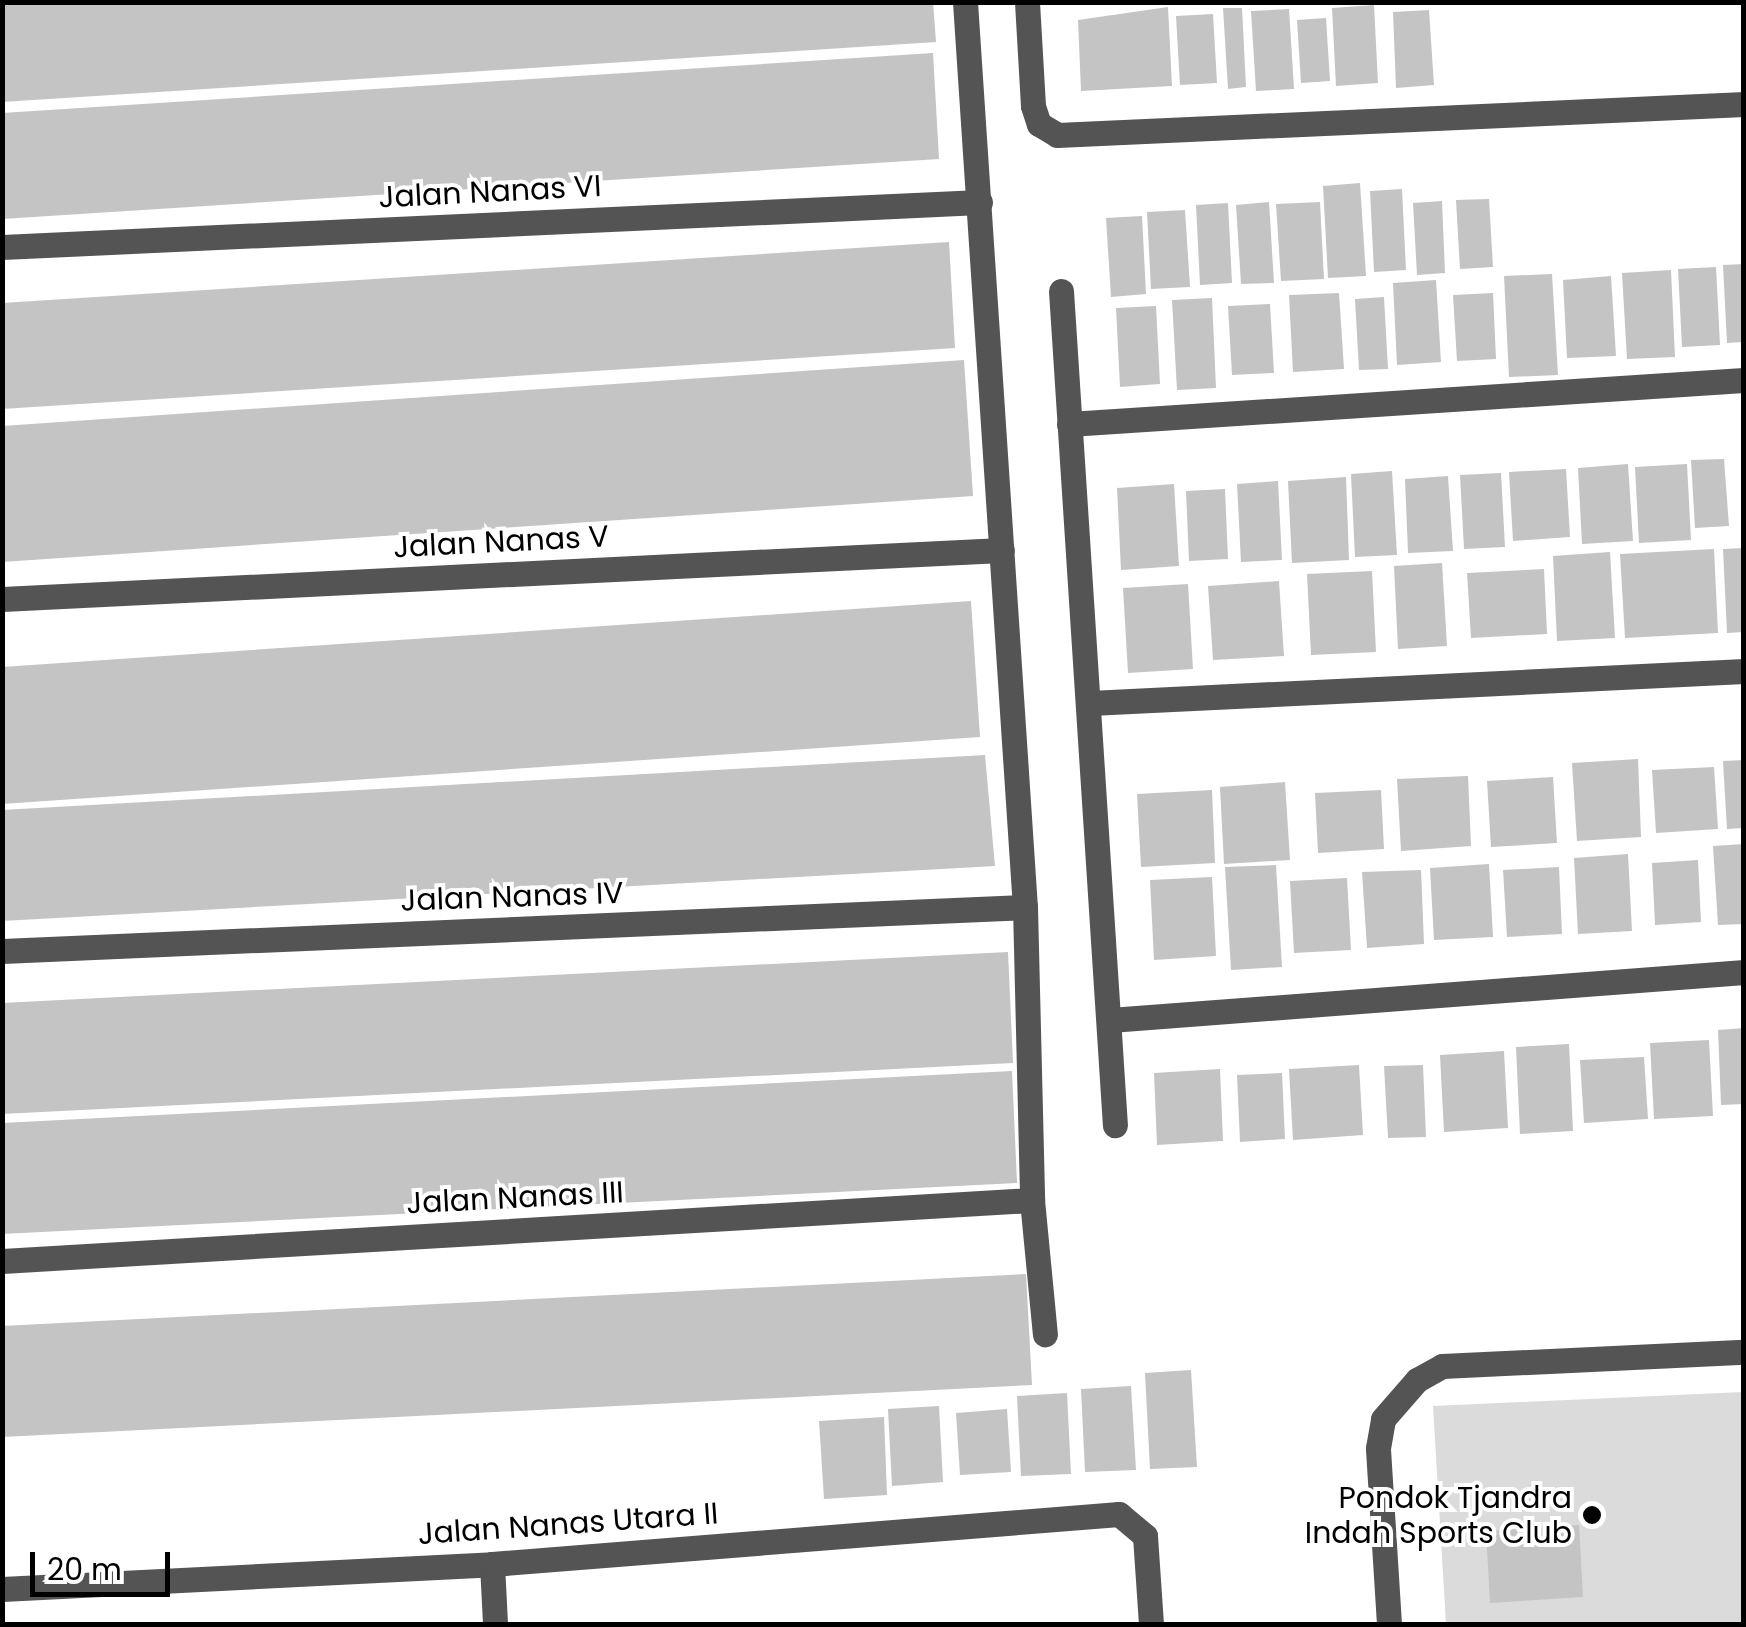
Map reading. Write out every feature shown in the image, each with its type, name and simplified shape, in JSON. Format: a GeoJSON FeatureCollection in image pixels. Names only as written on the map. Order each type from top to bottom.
{"type":"FeatureCollection","features":[{"type":"Feature","properties":{"kind":"street"},"geometry":{"type":"LineString","coordinates":[[965,2],[1024,907],[1032,1200],[1045,1334]]}},
{"type":"Feature","properties":{"kind":"street"},"geometry":{"type":"LineString","coordinates":[[1028,2],[1032,106],[1040,124],[1056,135],[1744,104]]}},
{"type":"Feature","properties":{"kind":"street","name":"Jalan Nanas VI"},"geometry":{"type":"LineString","coordinates":[[2,247],[980,202]]}},
{"type":"Feature","properties":{"kind":"street"},"geometry":{"type":"LineString","coordinates":[[1061,291],[1116,1125]]}},
{"type":"Feature","properties":{"kind":"street"},"geometry":{"type":"LineString","coordinates":[[1070,424],[1744,380]]}},
{"type":"Feature","properties":{"kind":"street","name":"Jalan Nanas V"},"geometry":{"type":"LineString","coordinates":[[2,599],[1002,550]]}},
{"type":"Feature","properties":{"kind":"street"},"geometry":{"type":"LineString","coordinates":[[1090,703],[1744,672]]}},
{"type":"Feature","properties":{"kind":"street","name":"Jalan Nanas IV"},"geometry":{"type":"LineString","coordinates":[[2,951],[1024,907]]}},
{"type":"Feature","properties":{"kind":"street"},"geometry":{"type":"LineString","coordinates":[[1110,1020],[1744,972]]}},
{"type":"Feature","properties":{"kind":"street","name":"Jalan Nanas III"},"geometry":{"type":"LineString","coordinates":[[2,1261],[1032,1200]]}},
{"type":"Feature","properties":{"kind":"street"},"geometry":{"type":"LineString","coordinates":[[1389,1624],[1378,1448],[1383,1419],[1417,1380],[1442,1366],[1744,1352]]}},
{"type":"Feature","properties":{"kind":"street","name":"Jalan Nanas Utara II"},"geometry":{"type":"LineString","coordinates":[[2,1589],[492,1564],[1119,1514],[1136,1522],[1145,1536],[1150,1624]]}},
{"type":"Feature","properties":{"kind":"street"},"geometry":{"type":"LineString","coordinates":[[492,1564],[495,1624]]}},
{"type":"Feature","properties":{"kind":"shaded area","name":"Pondok Tjandra Indah Sports Club"},"geometry":{"type":"Polygon","coordinates":[[[1743,1392],[1743,1624],[1446,1624],[1433,1406],[1743,1392]]]}},
{"type":"Feature","properties":{"kind":"building"},"geometry":{"type":"Polygon","coordinates":[[[2,2],[933,2],[936,42],[2,102],[2,2]]]}},
{"type":"Feature","properties":{"kind":"building"},"geometry":{"type":"Polygon","coordinates":[[[1374,5],[1378,83],[1336,86],[1332,8],[1374,5]]]}},
{"type":"Feature","properties":{"kind":"building"},"geometry":{"type":"Polygon","coordinates":[[[1168,7],[1172,86],[1081,91],[1078,20],[1168,7]]]}},
{"type":"Feature","properties":{"kind":"building"},"geometry":{"type":"Polygon","coordinates":[[[1223,8],[1242,8],[1246,87],[1228,89],[1223,8]]]}},
{"type":"Feature","properties":{"kind":"building"},"geometry":{"type":"Polygon","coordinates":[[[1289,9],[1294,89],[1256,91],[1251,11],[1289,9]]]}},
{"type":"Feature","properties":{"kind":"building"},"geometry":{"type":"Polygon","coordinates":[[[1429,10],[1434,85],[1396,88],[1393,12],[1429,10]]]}},
{"type":"Feature","properties":{"kind":"building"},"geometry":{"type":"Polygon","coordinates":[[[1213,14],[1217,83],[1180,85],[1176,16],[1213,14]]]}},
{"type":"Feature","properties":{"kind":"building"},"geometry":{"type":"Polygon","coordinates":[[[1326,18],[1330,81],[1301,83],[1297,20],[1326,18]]]}},
{"type":"Feature","properties":{"kind":"building"},"geometry":{"type":"Polygon","coordinates":[[[933,53],[939,159],[2,219],[2,113],[933,53]]]}},
{"type":"Feature","properties":{"kind":"building"},"geometry":{"type":"Polygon","coordinates":[[[1360,183],[1366,276],[1328,278],[1323,186],[1360,183]]]}},
{"type":"Feature","properties":{"kind":"building"},"geometry":{"type":"Polygon","coordinates":[[[1402,189],[1406,270],[1374,272],[1370,191],[1402,189]]]}},
{"type":"Feature","properties":{"kind":"building"},"geometry":{"type":"Polygon","coordinates":[[[1489,199],[1493,267],[1460,269],[1456,200],[1489,199]]]}},
{"type":"Feature","properties":{"kind":"building"},"geometry":{"type":"Polygon","coordinates":[[[1442,201],[1445,273],[1417,275],[1413,203],[1442,201]]]}},
{"type":"Feature","properties":{"kind":"building"},"geometry":{"type":"Polygon","coordinates":[[[1269,202],[1274,283],[1241,284],[1236,205],[1269,202]]]}},
{"type":"Feature","properties":{"kind":"building"},"geometry":{"type":"Polygon","coordinates":[[[1320,202],[1324,279],[1281,281],[1276,204],[1320,202]]]}},
{"type":"Feature","properties":{"kind":"building"},"geometry":{"type":"Polygon","coordinates":[[[1228,203],[1232,283],[1200,285],[1196,205],[1228,203]]]}},
{"type":"Feature","properties":{"kind":"building"},"geometry":{"type":"Polygon","coordinates":[[[1185,210],[1190,287],[1151,289],[1147,212],[1185,210]]]}},
{"type":"Feature","properties":{"kind":"building"},"geometry":{"type":"Polygon","coordinates":[[[1142,216],[1146,294],[1111,297],[1106,218],[1142,216]]]}},
{"type":"Feature","properties":{"kind":"building"},"geometry":{"type":"Polygon","coordinates":[[[949,242],[955,348],[2,409],[2,303],[949,242]]]}},
{"type":"Feature","properties":{"kind":"building"},"geometry":{"type":"Polygon","coordinates":[[[1744,264],[1744,342],[1727,343],[1723,265],[1744,264]]]}},
{"type":"Feature","properties":{"kind":"building"},"geometry":{"type":"Polygon","coordinates":[[[1716,267],[1720,345],[1682,347],[1678,269],[1716,267]]]}},
{"type":"Feature","properties":{"kind":"building"},"geometry":{"type":"Polygon","coordinates":[[[1671,270],[1675,357],[1627,359],[1622,273],[1671,270]]]}},
{"type":"Feature","properties":{"kind":"building"},"geometry":{"type":"Polygon","coordinates":[[[1552,274],[1558,375],[1509,377],[1504,276],[1552,274]]]}},
{"type":"Feature","properties":{"kind":"building"},"geometry":{"type":"Polygon","coordinates":[[[1611,276],[1616,356],[1567,358],[1563,280],[1611,276]]]}},
{"type":"Feature","properties":{"kind":"building"},"geometry":{"type":"Polygon","coordinates":[[[1436,280],[1441,362],[1397,365],[1393,283],[1436,280]]]}},
{"type":"Feature","properties":{"kind":"building"},"geometry":{"type":"Polygon","coordinates":[[[1339,293],[1344,369],[1293,372],[1289,295],[1339,293]]]}},
{"type":"Feature","properties":{"kind":"building"},"geometry":{"type":"Polygon","coordinates":[[[1493,293],[1496,359],[1457,361],[1453,295],[1493,293]]]}},
{"type":"Feature","properties":{"kind":"building"},"geometry":{"type":"Polygon","coordinates":[[[1384,297],[1388,369],[1359,370],[1355,299],[1384,297]]]}},
{"type":"Feature","properties":{"kind":"building"},"geometry":{"type":"Polygon","coordinates":[[[1212,298],[1216,388],[1177,390],[1172,300],[1212,298]]]}},
{"type":"Feature","properties":{"kind":"building"},"geometry":{"type":"Polygon","coordinates":[[[1270,304],[1274,373],[1232,375],[1228,306],[1270,304]]]}},
{"type":"Feature","properties":{"kind":"building"},"geometry":{"type":"Polygon","coordinates":[[[1156,306],[1160,384],[1120,387],[1116,308],[1156,306]]]}},
{"type":"Feature","properties":{"kind":"building"},"geometry":{"type":"Polygon","coordinates":[[[964,360],[973,496],[2,562],[2,426],[964,360]]]}},
{"type":"Feature","properties":{"kind":"building"},"geometry":{"type":"Polygon","coordinates":[[[1724,459],[1729,526],[1695,528],[1691,460],[1724,459]]]}},
{"type":"Feature","properties":{"kind":"building"},"geometry":{"type":"Polygon","coordinates":[[[1628,464],[1633,541],[1582,544],[1578,468],[1628,464]]]}},
{"type":"Feature","properties":{"kind":"building"},"geometry":{"type":"Polygon","coordinates":[[[1687,464],[1691,540],[1639,543],[1635,467],[1687,464]]]}},
{"type":"Feature","properties":{"kind":"building"},"geometry":{"type":"Polygon","coordinates":[[[1566,469],[1570,537],[1513,541],[1509,472],[1566,469]]]}},
{"type":"Feature","properties":{"kind":"building"},"geometry":{"type":"Polygon","coordinates":[[[1392,471],[1397,555],[1355,557],[1351,474],[1392,471]]]}},
{"type":"Feature","properties":{"kind":"building"},"geometry":{"type":"Polygon","coordinates":[[[1501,473],[1505,547],[1464,549],[1460,475],[1501,473]]]}},
{"type":"Feature","properties":{"kind":"building"},"geometry":{"type":"Polygon","coordinates":[[[1448,476],[1453,551],[1408,553],[1405,479],[1448,476]]]}},
{"type":"Feature","properties":{"kind":"building"},"geometry":{"type":"Polygon","coordinates":[[[1346,477],[1349,560],[1292,563],[1288,481],[1346,477]]]}},
{"type":"Feature","properties":{"kind":"building"},"geometry":{"type":"Polygon","coordinates":[[[1278,481],[1282,560],[1241,562],[1237,484],[1278,481]]]}},
{"type":"Feature","properties":{"kind":"building"},"geometry":{"type":"Polygon","coordinates":[[[1174,484],[1179,566],[1121,570],[1117,488],[1174,484]]]}},
{"type":"Feature","properties":{"kind":"building"},"geometry":{"type":"Polygon","coordinates":[[[1225,489],[1228,559],[1189,561],[1186,491],[1225,489]]]}},
{"type":"Feature","properties":{"kind":"building"},"geometry":{"type":"Polygon","coordinates":[[[1744,548],[1744,632],[1727,633],[1723,549],[1744,548]]]}},
{"type":"Feature","properties":{"kind":"building"},"geometry":{"type":"Polygon","coordinates":[[[1714,549],[1718,633],[1625,638],[1620,554],[1714,549]]]}},
{"type":"Feature","properties":{"kind":"building"},"geometry":{"type":"Polygon","coordinates":[[[1610,552],[1615,638],[1557,641],[1553,556],[1610,552]]]}},
{"type":"Feature","properties":{"kind":"building"},"geometry":{"type":"Polygon","coordinates":[[[1442,563],[1447,646],[1398,649],[1394,566],[1442,563]]]}},
{"type":"Feature","properties":{"kind":"building"},"geometry":{"type":"Polygon","coordinates":[[[1544,569],[1547,634],[1471,638],[1467,573],[1544,569]]]}},
{"type":"Feature","properties":{"kind":"building"},"geometry":{"type":"Polygon","coordinates":[[[1372,571],[1376,652],[1311,655],[1307,574],[1372,571]]]}},
{"type":"Feature","properties":{"kind":"building"},"geometry":{"type":"Polygon","coordinates":[[[1279,581],[1284,656],[1213,660],[1208,586],[1279,581]]]}},
{"type":"Feature","properties":{"kind":"building"},"geometry":{"type":"Polygon","coordinates":[[[1188,584],[1193,669],[1128,673],[1123,588],[1188,584]]]}},
{"type":"Feature","properties":{"kind":"building"},"geometry":{"type":"Polygon","coordinates":[[[971,601],[980,737],[2,804],[2,667],[971,601]]]}},
{"type":"Feature","properties":{"kind":"building"},"geometry":{"type":"Polygon","coordinates":[[[985,755],[995,866],[2,921],[2,810],[985,755]]]}},
{"type":"Feature","properties":{"kind":"building"},"geometry":{"type":"Polygon","coordinates":[[[1638,759],[1641,837],[1577,841],[1572,763],[1638,759]]]}},
{"type":"Feature","properties":{"kind":"building"},"geometry":{"type":"Polygon","coordinates":[[[1744,760],[1744,828],[1727,829],[1723,761],[1744,760]]]}},
{"type":"Feature","properties":{"kind":"building"},"geometry":{"type":"Polygon","coordinates":[[[1714,767],[1718,829],[1656,833],[1652,770],[1714,767]]]}},
{"type":"Feature","properties":{"kind":"building"},"geometry":{"type":"Polygon","coordinates":[[[1468,776],[1471,846],[1401,851],[1397,779],[1468,776]]]}},
{"type":"Feature","properties":{"kind":"building"},"geometry":{"type":"Polygon","coordinates":[[[1553,777],[1557,843],[1491,847],[1487,781],[1553,777]]]}},
{"type":"Feature","properties":{"kind":"building"},"geometry":{"type":"Polygon","coordinates":[[[1285,782],[1290,860],[1224,864],[1220,787],[1285,782]]]}},
{"type":"Feature","properties":{"kind":"building"},"geometry":{"type":"Polygon","coordinates":[[[1212,790],[1215,863],[1141,867],[1137,794],[1212,790]]]}},
{"type":"Feature","properties":{"kind":"building"},"geometry":{"type":"Polygon","coordinates":[[[1381,790],[1384,849],[1318,853],[1315,793],[1381,790]]]}},
{"type":"Feature","properties":{"kind":"building"},"geometry":{"type":"Polygon","coordinates":[[[1744,844],[1744,924],[1718,925],[1713,846],[1744,844]]]}},
{"type":"Feature","properties":{"kind":"building"},"geometry":{"type":"Polygon","coordinates":[[[1628,854],[1632,931],[1578,934],[1574,858],[1628,854]]]}},
{"type":"Feature","properties":{"kind":"building"},"geometry":{"type":"Polygon","coordinates":[[[1698,860],[1701,922],[1655,925],[1652,863],[1698,860]]]}},
{"type":"Feature","properties":{"kind":"building"},"geometry":{"type":"Polygon","coordinates":[[[1489,864],[1493,937],[1434,940],[1430,868],[1489,864]]]}},
{"type":"Feature","properties":{"kind":"building"},"geometry":{"type":"Polygon","coordinates":[[[1276,865],[1282,967],[1231,970],[1225,867],[1276,865]]]}},
{"type":"Feature","properties":{"kind":"building"},"geometry":{"type":"Polygon","coordinates":[[[1559,867],[1562,934],[1507,937],[1503,870],[1559,867]]]}},
{"type":"Feature","properties":{"kind":"building"},"geometry":{"type":"Polygon","coordinates":[[[1421,870],[1424,944],[1367,948],[1362,872],[1421,870]]]}},
{"type":"Feature","properties":{"kind":"building"},"geometry":{"type":"Polygon","coordinates":[[[1212,877],[1216,956],[1154,960],[1150,880],[1212,877]]]}},
{"type":"Feature","properties":{"kind":"building"},"geometry":{"type":"Polygon","coordinates":[[[1347,878],[1351,950],[1294,953],[1290,881],[1347,878]]]}},
{"type":"Feature","properties":{"kind":"building"},"geometry":{"type":"Polygon","coordinates":[[[1008,952],[1013,1063],[2,1114],[2,1003],[1008,952]]]}},
{"type":"Feature","properties":{"kind":"building"},"geometry":{"type":"Polygon","coordinates":[[[1744,1028],[1744,1104],[1721,1105],[1718,1030],[1744,1028]]]}},
{"type":"Feature","properties":{"kind":"building"},"geometry":{"type":"Polygon","coordinates":[[[1709,1040],[1713,1116],[1654,1119],[1650,1043],[1709,1040]]]}},
{"type":"Feature","properties":{"kind":"building"},"geometry":{"type":"Polygon","coordinates":[[[1569,1044],[1573,1131],[1520,1134],[1516,1047],[1569,1044]]]}},
{"type":"Feature","properties":{"kind":"building"},"geometry":{"type":"Polygon","coordinates":[[[1504,1051],[1508,1128],[1444,1132],[1440,1055],[1504,1051]]]}},
{"type":"Feature","properties":{"kind":"building"},"geometry":{"type":"Polygon","coordinates":[[[1644,1057],[1648,1119],[1584,1123],[1580,1060],[1644,1057]]]}},
{"type":"Feature","properties":{"kind":"building"},"geometry":{"type":"Polygon","coordinates":[[[1359,1065],[1363,1135],[1293,1140],[1289,1069],[1359,1065]]]}},
{"type":"Feature","properties":{"kind":"building"},"geometry":{"type":"Polygon","coordinates":[[[1423,1065],[1426,1137],[1388,1138],[1384,1066],[1423,1065]]]}},
{"type":"Feature","properties":{"kind":"building"},"geometry":{"type":"Polygon","coordinates":[[[1220,1069],[1223,1141],[1157,1145],[1154,1073],[1220,1069]]]}},
{"type":"Feature","properties":{"kind":"building"},"geometry":{"type":"Polygon","coordinates":[[[1012,1071],[1017,1183],[2,1234],[2,1123],[1012,1071]]]}},
{"type":"Feature","properties":{"kind":"building"},"geometry":{"type":"Polygon","coordinates":[[[1282,1073],[1285,1139],[1240,1142],[1237,1075],[1282,1073]]]}},
{"type":"Feature","properties":{"kind":"building"},"geometry":{"type":"Polygon","coordinates":[[[1026,1274],[1032,1385],[2,1437],[2,1326],[1026,1274]]]}},
{"type":"Feature","properties":{"kind":"building"},"geometry":{"type":"Polygon","coordinates":[[[1191,1370],[1197,1467],[1150,1469],[1145,1373],[1191,1370]]]}},
{"type":"Feature","properties":{"kind":"building"},"geometry":{"type":"Polygon","coordinates":[[[1131,1386],[1136,1470],[1085,1472],[1081,1389],[1131,1386]]]}},
{"type":"Feature","properties":{"kind":"building"},"geometry":{"type":"Polygon","coordinates":[[[1067,1393],[1071,1474],[1021,1476],[1017,1396],[1067,1393]]]}},
{"type":"Feature","properties":{"kind":"building"},"geometry":{"type":"Polygon","coordinates":[[[939,1406],[943,1482],[892,1486],[888,1409],[939,1406]]]}},
{"type":"Feature","properties":{"kind":"building"},"geometry":{"type":"Polygon","coordinates":[[[1007,1409],[1011,1472],[960,1475],[956,1413],[1007,1409]]]}},
{"type":"Feature","properties":{"kind":"building"},"geometry":{"type":"Polygon","coordinates":[[[884,1417],[887,1495],[824,1499],[819,1421],[884,1417]]]}},
{"type":"Feature","properties":{"kind":"building"},"geometry":{"type":"Polygon","coordinates":[[[1579,1525],[1583,1597],[1490,1603],[1486,1531],[1579,1525]]]}},
{"type":"Feature","properties":{"kind":"place","name":"Pondok Tjandra Indah Sports Club"},"geometry":{"type":"Point","coordinates":[1592,1515]}}]}
